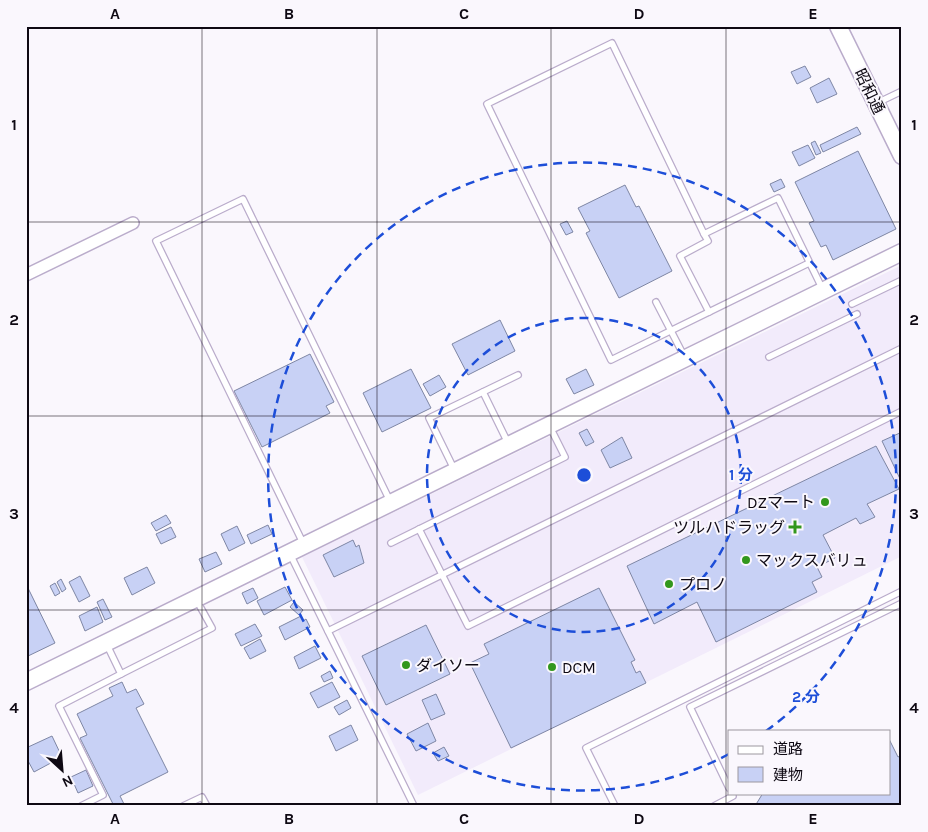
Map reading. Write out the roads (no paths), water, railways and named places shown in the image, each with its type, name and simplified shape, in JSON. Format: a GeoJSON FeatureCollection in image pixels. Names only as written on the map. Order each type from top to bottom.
{"type":"FeatureCollection","features":[{"type":"Feature","properties":{"kind":"street","name":"昭和通"},"geometry":{"type":"LineString","coordinates":[[838,26],[902,156]]}},
{"type":"Feature","properties":{"kind":"street"},"geometry":{"type":"LineString","coordinates":[[26,275],[133,223]]}},
{"type":"Feature","properties":{"kind":"street"},"geometry":{"type":"LineString","coordinates":[[26,682],[902,252]]}},
{"type":"Feature","properties":{"kind":"lane"},"geometry":{"type":"LineString","coordinates":[[709,312],[680,256],[708,241],[612,43],[486,104],[611,360],[810,263]]}},
{"type":"Feature","properties":{"kind":"lane"},"geometry":{"type":"LineString","coordinates":[[876,104],[902,91]]}},
{"type":"Feature","properties":{"kind":"lane"},"geometry":{"type":"LineString","coordinates":[[305,545],[156,241],[243,198],[391,503]]}},
{"type":"Feature","properties":{"kind":"lane"},"geometry":{"type":"LineString","coordinates":[[704,234],[778,198],[823,290]]}},
{"type":"Feature","properties":{"kind":"lane"},"geometry":{"type":"LineString","coordinates":[[852,304],[902,280]]}},
{"type":"Feature","properties":{"kind":"lane"},"geometry":{"type":"LineString","coordinates":[[656,302],[685,358]]}},
{"type":"Feature","properties":{"kind":"lane"},"geometry":{"type":"LineString","coordinates":[[769,357],[857,314]]}},
{"type":"Feature","properties":{"kind":"lane"},"geometry":{"type":"LineString","coordinates":[[328,631],[902,348]]}},
{"type":"Feature","properties":{"kind":"lane"},"geometry":{"type":"LineString","coordinates":[[455,471],[429,418],[518,375]]}},
{"type":"Feature","properties":{"kind":"lane"},"geometry":{"type":"LineString","coordinates":[[483,392],[508,445]]}},
{"type":"Feature","properties":{"kind":"lane"},"geometry":{"type":"LineString","coordinates":[[419,529],[468,626],[902,411]]}},
{"type":"Feature","properties":{"kind":"lane"},"geometry":{"type":"LineString","coordinates":[[391,543],[565,457],[549,425]]}},
{"type":"Feature","properties":{"kind":"lane"},"geometry":{"type":"LineString","coordinates":[[290,553],[414,806]]}},
{"type":"Feature","properties":{"kind":"lane"},"geometry":{"type":"LineString","coordinates":[[615,806],[586,748],[902,591]]}},
{"type":"Feature","properties":{"kind":"lane"},"geometry":{"type":"LineString","coordinates":[[81,806],[103,795],[59,706],[212,628],[196,599]]}},
{"type":"Feature","properties":{"kind":"lane"},"geometry":{"type":"LineString","coordinates":[[728,786],[690,708],[902,603]]}},
{"type":"Feature","properties":{"kind":"lane"},"geometry":{"type":"LineString","coordinates":[[106,643],[121,674]]}},
{"type":"Feature","properties":{"kind":"lane"},"geometry":{"type":"LineString","coordinates":[[714,806],[734,796],[733,794]]}},
{"type":"Feature","properties":{"kind":"lane"},"geometry":{"type":"LineString","coordinates":[[183,806],[202,797],[207,806]]}},
{"type":"Feature","properties":{"kind":"place","name":"DZマート"},"geometry":{"type":"Point","coordinates":[825,502]}},
{"type":"Feature","properties":{"kind":"place","name":"ツルハドラッグ"},"geometry":{"type":"Point","coordinates":[795,527]}},
{"type":"Feature","properties":{"kind":"place","name":"マックスバリュ"},"geometry":{"type":"Point","coordinates":[746,560]}},
{"type":"Feature","properties":{"kind":"place","name":"プロノ"},"geometry":{"type":"Point","coordinates":[669,584]}},
{"type":"Feature","properties":{"kind":"place","name":"ダイソー"},"geometry":{"type":"Point","coordinates":[406,665]}},
{"type":"Feature","properties":{"kind":"place","name":"DCM"},"geometry":{"type":"Point","coordinates":[552,667]}}]}
